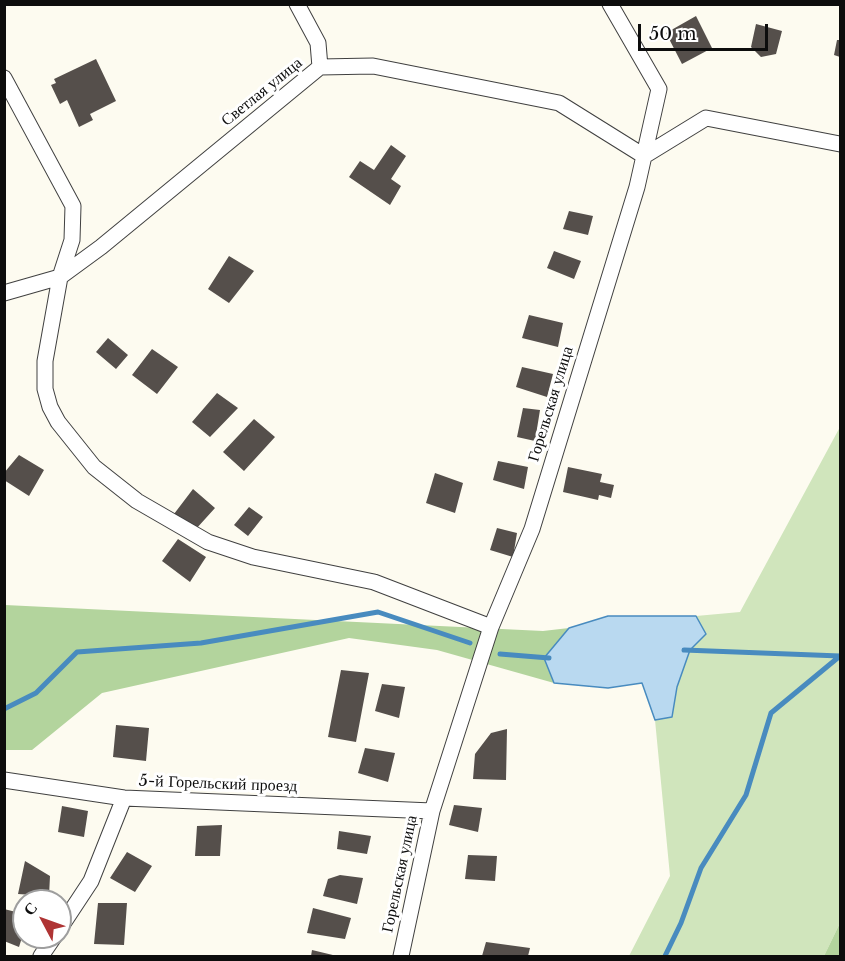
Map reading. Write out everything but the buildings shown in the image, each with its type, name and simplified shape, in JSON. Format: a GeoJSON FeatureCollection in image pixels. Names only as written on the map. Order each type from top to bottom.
{"type":"FeatureCollection","features":[{"type":"Feature","properties":{"kind":"street"},"geometry":{"type":"LineString","coordinates":[[297,4],[318,43],[320,67]]}},
{"type":"Feature","properties":{"kind":"street","name":"Горельская улица"},"geometry":{"type":"LineString","coordinates":[[401,957],[432,811],[491,627],[532,529],[637,188],[659,89],[610,4]]}},
{"type":"Feature","properties":{"kind":"street","name":"Светлая улица"},"geometry":{"type":"LineString","coordinates":[[4,293],[60,277],[101,247],[320,67],[373,66],[559,103],[644,156]]}},
{"type":"Feature","properties":{"kind":"street"},"geometry":{"type":"LineString","coordinates":[[4,78],[73,206],[72,240],[60,277],[45,361],[45,389],[50,407],[58,422],[94,467],[137,501],[208,542],[253,557],[374,582],[491,627]]}},
{"type":"Feature","properties":{"kind":"street"},"geometry":{"type":"LineString","coordinates":[[644,156],[706,118],[840,144]]}},
{"type":"Feature","properties":{"kind":"street","name":"5-й Горельский проезд"},"geometry":{"type":"LineString","coordinates":[[4,780],[124,798],[432,811]]}},
{"type":"Feature","properties":{"kind":"street"},"geometry":{"type":"LineString","coordinates":[[72,910],[91,881],[124,798]]}},
{"type":"Feature","properties":{"kind":"green space"},"geometry":{"type":"Polygon","coordinates":[[[840,427],[839,925],[824,956],[629,956],[670,876],[655,720],[672,717],[677,686],[690,649],[706,634],[696,616],[740,612],[840,427]]]}},
{"type":"Feature","properties":{"kind":"green space"},"geometry":{"type":"Polygon","coordinates":[[[5,605],[543,631],[569,628],[544,658],[554,683],[437,650],[349,638],[102,693],[32,750],[5,750],[5,605]]]}},
{"type":"Feature","properties":{"kind":"green space"},"geometry":{"type":"Polygon","coordinates":[[[840,920],[840,956],[824,956],[839,925],[840,920]]]}},
{"type":"Feature","properties":{"kind":"water"},"geometry":{"type":"Polygon","coordinates":[[[608,616],[696,616],[706,634],[690,650],[677,687],[672,717],[655,720],[642,683],[608,688],[554,683],[544,658],[569,628],[608,616]]]}},
{"type":"Feature","properties":{"kind":"waterway"},"geometry":{"type":"LineString","coordinates":[[4,709],[36,693],[77,652],[201,643],[378,612],[470,643]]}},
{"type":"Feature","properties":{"kind":"waterway"},"geometry":{"type":"LineString","coordinates":[[684,650],[840,656]]}},
{"type":"Feature","properties":{"kind":"waterway"},"geometry":{"type":"LineString","coordinates":[[500,654],[549,658]]}},
{"type":"Feature","properties":{"kind":"waterway"},"geometry":{"type":"LineString","coordinates":[[665,956],[681,923],[701,868],[746,795],[771,713],[840,656]]}}]}
